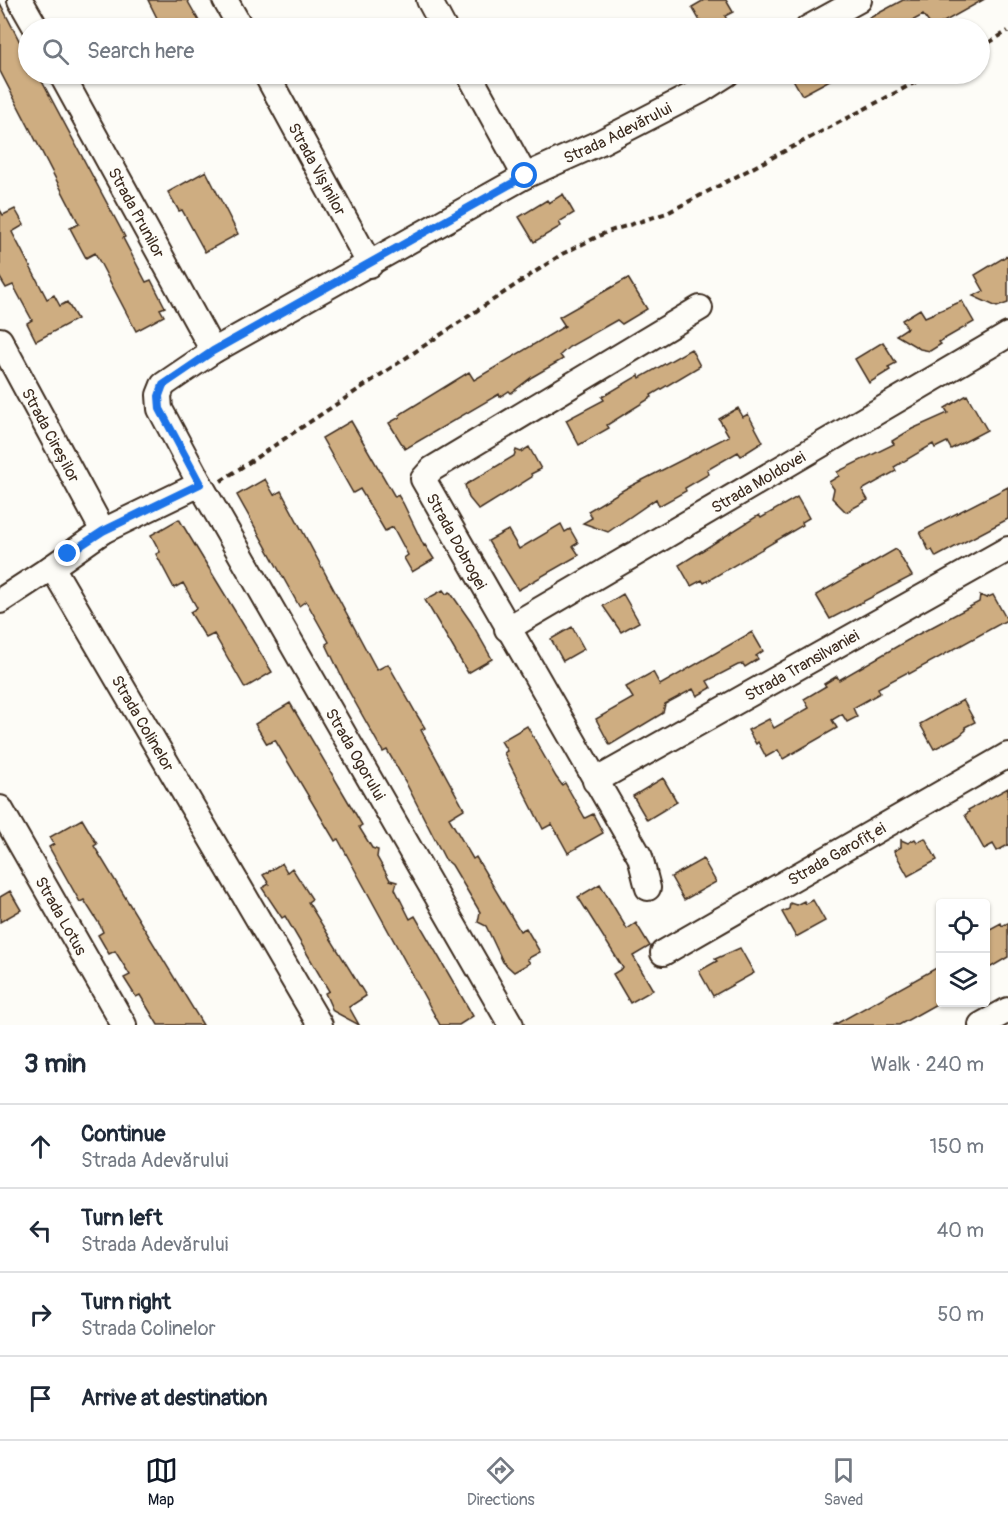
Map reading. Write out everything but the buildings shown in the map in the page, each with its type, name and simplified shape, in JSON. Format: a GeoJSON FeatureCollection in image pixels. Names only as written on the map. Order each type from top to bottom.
{"type":"FeatureCollection","features":[{"type":"Feature","properties":{"kind":"street"},"geometry":{"type":"LineString","coordinates":[[20,0],[30,18]]}},
{"type":"Feature","properties":{"kind":"street"},"geometry":{"type":"LineString","coordinates":[[225,0],[235,18]]}},
{"type":"Feature","properties":{"kind":"street"},"geometry":{"type":"LineString","coordinates":[[429,0],[439,18]]}},
{"type":"Feature","properties":{"kind":"street"},"geometry":{"type":"LineString","coordinates":[[826,18],[859,0]]}},
{"type":"Feature","properties":{"kind":"street","name":"Strada Prunilor"},"geometry":{"type":"LineString","coordinates":[[66,84],[213,351]]}},
{"type":"Feature","properties":{"kind":"street","name":"Strada Vișinilor"},"geometry":{"type":"LineString","coordinates":[[271,84],[370,265]]}},
{"type":"Feature","properties":{"kind":"street"},"geometry":{"type":"LineString","coordinates":[[474,84],[525,176]]}},
{"type":"Feature","properties":{"kind":"street","name":"Strada Adevărului"},"geometry":{"type":"LineString","coordinates":[[200,484],[160,409],[159,396],[163,385],[213,351],[525,176],[601,142],[711,84]]}},
{"type":"Feature","properties":{"kind":"street","name":"Strada Dobrogei"},"geometry":{"type":"LineString","coordinates":[[648,888],[640,857],[507,629],[423,479],[432,468],[700,308]]}},
{"type":"Feature","properties":{"kind":"street","name":"Strada Moldovei"},"geometry":{"type":"LineString","coordinates":[[507,629],[1008,335]]}},
{"type":"Feature","properties":{"kind":"street","name":"Strada Cireșilor"},"geometry":{"type":"LineString","coordinates":[[0,340],[103,531]]}},
{"type":"Feature","properties":{"kind":"street"},"geometry":{"type":"LineString","coordinates":[[0,601],[103,531],[200,484]]}},
{"type":"Feature","properties":{"kind":"street","name":"Strada Ogorului"},"geometry":{"type":"LineString","coordinates":[[200,484],[511,1025]]}},
{"type":"Feature","properties":{"kind":"street","name":"Strada Transilvaniei"},"geometry":{"type":"LineString","coordinates":[[595,781],[1008,549]]}},
{"type":"Feature","properties":{"kind":"street","name":"Strada Colinelor"},"geometry":{"type":"LineString","coordinates":[[52,567],[320,1025]]}},
{"type":"Feature","properties":{"kind":"street","name":"Strada Garofiței"},"geometry":{"type":"LineString","coordinates":[[663,953],[1008,755]]}},
{"type":"Feature","properties":{"kind":"street","name":"Strada Lotus"},"geometry":{"type":"LineString","coordinates":[[0,808],[124,1025]]}},
{"type":"Feature","properties":{"kind":"street"},"geometry":{"type":"LineString","coordinates":[[981,1025],[1008,1010]]}},
{"type":"Feature","properties":{"kind":"path"},"geometry":{"type":"LineString","coordinates":[[990,42],[1008,31]]}},
{"type":"Feature","properties":{"kind":"path"},"geometry":{"type":"LineString","coordinates":[[200,484],[213,486],[562,254],[607,232],[667,213],[912,84]]}},
{"type":"Feature","properties":{"kind":"route"},"geometry":{"type":"LineString","coordinates":[[68,554],[103,531],[200,484],[160,409],[159,396],[163,385],[213,351],[525,176]]}}]}
